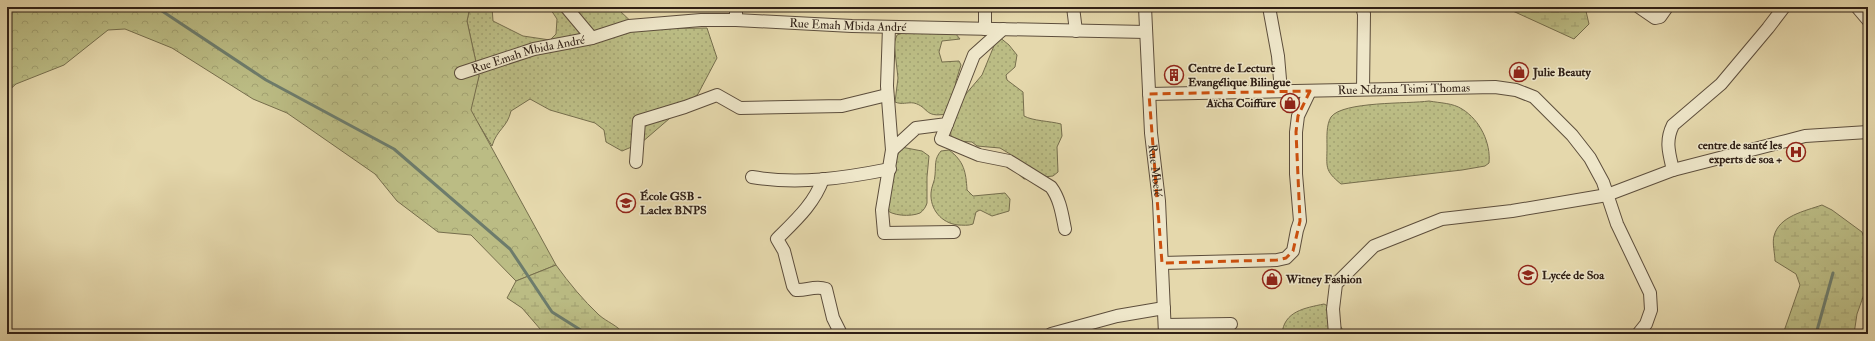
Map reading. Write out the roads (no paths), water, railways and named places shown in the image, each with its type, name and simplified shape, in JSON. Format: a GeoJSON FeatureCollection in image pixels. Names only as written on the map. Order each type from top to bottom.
{"type":"FeatureCollection","features":[{"type":"Feature","properties":{"kind":"street"},"geometry":{"type":"LineString","coordinates":[[566,7],[592,38]]}},
{"type":"Feature","properties":{"kind":"street"},"geometry":{"type":"LineString","coordinates":[[736,7],[736,20]]}},
{"type":"Feature","properties":{"kind":"street"},"geometry":{"type":"LineString","coordinates":[[985,7],[985,29]]}},
{"type":"Feature","properties":{"kind":"street"},"geometry":{"type":"LineString","coordinates":[[1073,7],[1076,31]]}},
{"type":"Feature","properties":{"kind":"street","name":"Rue Mbelé"},"geometry":{"type":"LineString","coordinates":[[1145,7],[1151,133],[1158,182],[1165,329]]}},
{"type":"Feature","properties":{"kind":"street"},"geometry":{"type":"LineString","coordinates":[[1269,7],[1278,56],[1281,91]]}},
{"type":"Feature","properties":{"kind":"street"},"geometry":{"type":"LineString","coordinates":[[1362,7],[1364,14],[1363,89]]}},
{"type":"Feature","properties":{"kind":"street"},"geometry":{"type":"LineString","coordinates":[[1639,7],[1655,18],[1660,17],[1667,7]]}},
{"type":"Feature","properties":{"kind":"street"},"geometry":{"type":"LineString","coordinates":[[1673,170],[1667,146],[1672,125],[1722,84],[1784,7]]}},
{"type":"Feature","properties":{"kind":"street"},"geometry":{"type":"LineString","coordinates":[[1857,7],[1868,20]]}},
{"type":"Feature","properties":{"kind":"street","name":"Rue Emah Mbida André"},"geometry":{"type":"LineString","coordinates":[[461,73],[534,49],[592,38],[629,26],[736,20],[889,27],[1146,32]]}},
{"type":"Feature","properties":{"kind":"street"},"geometry":{"type":"LineString","coordinates":[[889,27],[887,95],[892,150],[882,210],[884,233],[954,232]]}},
{"type":"Feature","properties":{"kind":"street"},"geometry":{"type":"LineString","coordinates":[[1003,29],[974,55],[941,138],[979,155],[1009,161],[1051,187],[1062,210],[1065,229]]}},
{"type":"Feature","properties":{"kind":"street","name":"Rue Ndzana Tsimi Thomas"},"geometry":{"type":"LineString","coordinates":[[1149,94],[1495,87],[1516,90],[1534,97],[1572,135],[1590,158],[1603,182],[1617,224],[1650,293],[1651,310],[1646,324],[1638,334]]}},
{"type":"Feature","properties":{"kind":"street"},"geometry":{"type":"LineString","coordinates":[[1162,263],[1277,260],[1286,258],[1293,251],[1300,221],[1296,174],[1296,132],[1298,116],[1310,91]]}},
{"type":"Feature","properties":{"kind":"street"},"geometry":{"type":"LineString","coordinates":[[636,162],[639,121],[685,107],[717,95],[740,108],[842,106],[887,95]]}},
{"type":"Feature","properties":{"kind":"street"},"geometry":{"type":"LineString","coordinates":[[892,150],[916,128],[947,124]]}},
{"type":"Feature","properties":{"kind":"street"},"geometry":{"type":"LineString","coordinates":[[1335,334],[1332,309],[1336,284],[1374,246],[1442,220],[1512,211],[1607,195],[1673,170],[1805,136],[1868,132]]}},
{"type":"Feature","properties":{"kind":"street"},"geometry":{"type":"LineString","coordinates":[[752,177],[808,180],[854,176],[890,169]]}},
{"type":"Feature","properties":{"kind":"street"},"geometry":{"type":"LineString","coordinates":[[823,179],[812,202],[804,213],[777,239],[784,251],[793,286],[796,290],[812,288],[821,288],[826,290],[833,318],[841,334]]}},
{"type":"Feature","properties":{"kind":"street"},"geometry":{"type":"LineString","coordinates":[[1051,334],[1117,316],[1164,308]]}},
{"type":"Feature","properties":{"kind":"street"},"geometry":{"type":"LineString","coordinates":[[1165,329],[1231,324]]}},
{"type":"Feature","properties":{"kind":"waterway"},"geometry":{"type":"LineString","coordinates":[[156,7],[266,80],[394,149],[510,249],[552,312],[587,334]]}},
{"type":"Feature","properties":{"kind":"waterway"},"geometry":{"type":"LineString","coordinates":[[1816,334],[1833,273]]}},
{"type":"Feature","properties":{"kind":"place","name":"Julie Beauty"},"geometry":{"type":"Point","coordinates":[1519,72]}},
{"type":"Feature","properties":{"kind":"place","name":"Centre de Lecture Evangélique Bilingue"},"geometry":{"type":"Point","coordinates":[1174,75]}},
{"type":"Feature","properties":{"kind":"place","name":"Aïcha Coiffure"},"geometry":{"type":"Point","coordinates":[1290,103]}},
{"type":"Feature","properties":{"kind":"place","name":"centre de santé les experts de soa +"},"geometry":{"type":"Point","coordinates":[1796,152]}},
{"type":"Feature","properties":{"kind":"place","name":"École GSB - Laclex BNPS"},"geometry":{"type":"Point","coordinates":[626,203]}},
{"type":"Feature","properties":{"kind":"place","name":"Lycée de Soa"},"geometry":{"type":"Point","coordinates":[1528,275]}},
{"type":"Feature","properties":{"kind":"place","name":"Witney Fashion"},"geometry":{"type":"Point","coordinates":[1272,279]}}]}
